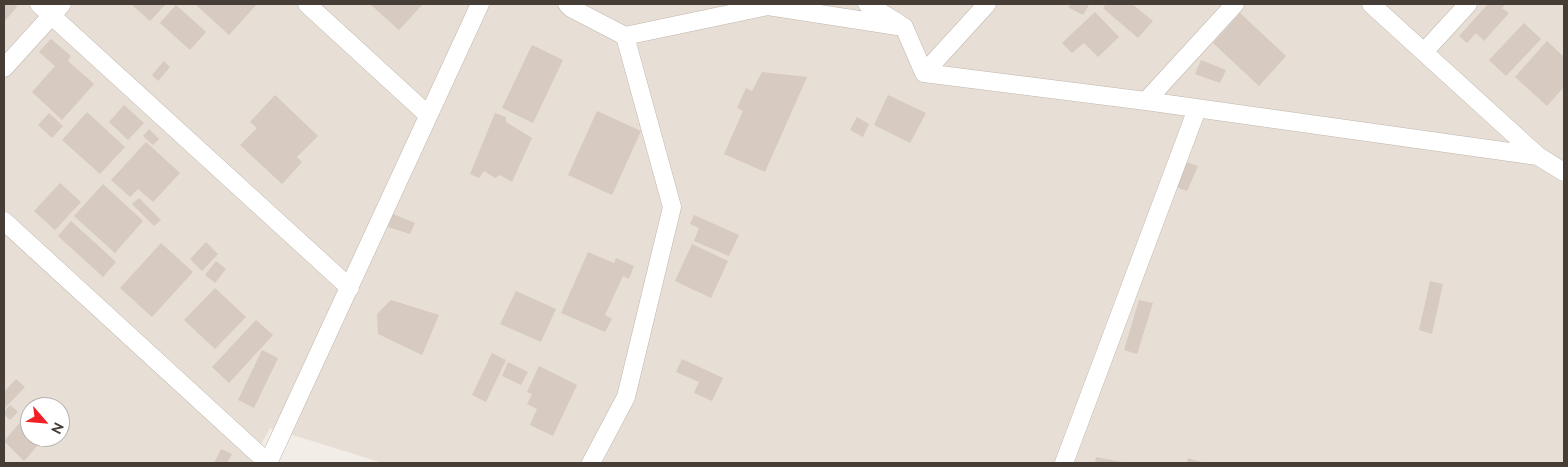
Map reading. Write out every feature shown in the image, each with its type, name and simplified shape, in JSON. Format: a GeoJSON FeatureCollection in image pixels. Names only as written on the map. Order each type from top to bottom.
{"type":"FeatureCollection","features":[{"type":"Feature","properties":{"kind":"street"},"geometry":{"type":"LineString","coordinates":[[307,4],[428,115]]}},
{"type":"Feature","properties":{"kind":"street"},"geometry":{"type":"LineString","coordinates":[[4,221],[268,463],[480,4]]}},
{"type":"Feature","properties":{"kind":"street"},"geometry":{"type":"LineString","coordinates":[[567,4],[571,8],[625,36],[768,6],[904,27]]}},
{"type":"Feature","properties":{"kind":"street"},"geometry":{"type":"LineString","coordinates":[[867,4],[904,27],[924,73]]}},
{"type":"Feature","properties":{"kind":"street"},"geometry":{"type":"LineString","coordinates":[[924,73],[987,4]]}},
{"type":"Feature","properties":{"kind":"street"},"geometry":{"type":"LineString","coordinates":[[1146,101],[1235,4]]}},
{"type":"Feature","properties":{"kind":"street"},"geometry":{"type":"LineString","coordinates":[[1372,4],[1538,156],[1564,172]]}},
{"type":"Feature","properties":{"kind":"street"},"geometry":{"type":"LineString","coordinates":[[1424,52],[1468,4]]}},
{"type":"Feature","properties":{"kind":"street"},"geometry":{"type":"LineString","coordinates":[[4,68],[51,8],[350,288]]}},
{"type":"Feature","properties":{"kind":"street"},"geometry":{"type":"LineString","coordinates":[[591,463],[626,397],[672,207],[625,36]]}},
{"type":"Feature","properties":{"kind":"street"},"geometry":{"type":"LineString","coordinates":[[924,73],[1146,101],[1538,156]]}},
{"type":"Feature","properties":{"kind":"street"},"geometry":{"type":"LineString","coordinates":[[1064,463],[1197,109]]}},
{"type":"Feature","properties":{"kind":"shaded area"},"geometry":{"type":"Polygon","coordinates":[[[4,4],[1564,4],[1564,463],[383,463],[270,428],[251,463],[4,463],[4,4]]]}},
{"type":"Feature","properties":{"kind":"building"},"geometry":{"type":"Polygon","coordinates":[[[4,4],[13,4],[17,7],[4,22],[4,4]]]}},
{"type":"Feature","properties":{"kind":"building"},"geometry":{"type":"Polygon","coordinates":[[[131,4],[166,4],[150,21],[131,4]]]}},
{"type":"Feature","properties":{"kind":"building"},"geometry":{"type":"Polygon","coordinates":[[[195,4],[257,4],[229,35],[195,4]]]}},
{"type":"Feature","properties":{"kind":"building"},"geometry":{"type":"Polygon","coordinates":[[[370,4],[423,4],[399,30],[370,4]]]}},
{"type":"Feature","properties":{"kind":"building"},"geometry":{"type":"Polygon","coordinates":[[[1071,4],[1089,5],[1083,15],[1068,7],[1071,4]]]}},
{"type":"Feature","properties":{"kind":"building"},"geometry":{"type":"Polygon","coordinates":[[[1106,4],[1132,4],[1153,21],[1138,38],[1103,8],[1106,4]]]}},
{"type":"Feature","properties":{"kind":"building"},"geometry":{"type":"Polygon","coordinates":[[[1488,4],[1506,4],[1502,8],[1509,13],[1484,41],[1476,33],[1467,43],[1459,36],[1488,4]]]}},
{"type":"Feature","properties":{"kind":"building"},"geometry":{"type":"Polygon","coordinates":[[[176,5],[206,32],[190,50],[160,23],[176,5]]]}},
{"type":"Feature","properties":{"kind":"building"},"geometry":{"type":"Polygon","coordinates":[[[1095,12],[1119,37],[1098,57],[1084,43],[1072,53],[1062,43],[1095,12]]]}},
{"type":"Feature","properties":{"kind":"building"},"geometry":{"type":"Polygon","coordinates":[[[1240,13],[1286,56],[1259,86],[1213,43],[1240,13]]]}},
{"type":"Feature","properties":{"kind":"building"},"geometry":{"type":"Polygon","coordinates":[[[1524,23],[1541,39],[1506,76],[1489,60],[1524,23]]]}},
{"type":"Feature","properties":{"kind":"building"},"geometry":{"type":"Polygon","coordinates":[[[51,39],[71,56],[68,61],[94,84],[62,120],[32,92],[55,66],[39,52],[51,39]]]}},
{"type":"Feature","properties":{"kind":"building"},"geometry":{"type":"Polygon","coordinates":[[[1547,41],[1564,57],[1564,87],[1547,106],[1515,77],[1547,41]]]}},
{"type":"Feature","properties":{"kind":"building"},"geometry":{"type":"Polygon","coordinates":[[[532,45],[563,60],[533,123],[502,108],[532,45]]]}},
{"type":"Feature","properties":{"kind":"building"},"geometry":{"type":"Polygon","coordinates":[[[1201,60],[1226,70],[1220,83],[1195,74],[1201,60]]]}},
{"type":"Feature","properties":{"kind":"building"},"geometry":{"type":"Polygon","coordinates":[[[164,61],[170,67],[158,81],[152,75],[164,61]]]}},
{"type":"Feature","properties":{"kind":"building"},"geometry":{"type":"Polygon","coordinates":[[[762,72],[807,77],[765,172],[724,154],[743,111],[737,108],[746,88],[752,91],[762,72]]]}},
{"type":"Feature","properties":{"kind":"building"},"geometry":{"type":"Polygon","coordinates":[[[275,95],[318,136],[297,157],[302,162],[282,184],[240,145],[257,128],[250,122],[275,95]]]}},
{"type":"Feature","properties":{"kind":"building"},"geometry":{"type":"Polygon","coordinates":[[[888,95],[926,113],[910,143],[874,125],[888,95]]]}},
{"type":"Feature","properties":{"kind":"building"},"geometry":{"type":"Polygon","coordinates":[[[124,105],[144,123],[128,140],[109,122],[124,105]]]}},
{"type":"Feature","properties":{"kind":"building"},"geometry":{"type":"Polygon","coordinates":[[[597,111],[641,131],[612,195],[568,175],[597,111]]]}},
{"type":"Feature","properties":{"kind":"building"},"geometry":{"type":"Polygon","coordinates":[[[87,112],[125,147],[100,174],[62,140],[87,112]]]}},
{"type":"Feature","properties":{"kind":"building"},"geometry":{"type":"Polygon","coordinates":[[[49,113],[63,126],[52,138],[38,125],[49,113]]]}},
{"type":"Feature","properties":{"kind":"building"},"geometry":{"type":"Polygon","coordinates":[[[495,113],[506,117],[506,122],[532,138],[512,182],[500,175],[495,178],[484,171],[479,178],[470,174],[495,113]]]}},
{"type":"Feature","properties":{"kind":"building"},"geometry":{"type":"Polygon","coordinates":[[[857,117],[869,124],[863,137],[850,130],[857,117]]]}},
{"type":"Feature","properties":{"kind":"building"},"geometry":{"type":"Polygon","coordinates":[[[149,129],[159,139],[153,145],[143,136],[149,129]]]}},
{"type":"Feature","properties":{"kind":"building"},"geometry":{"type":"Polygon","coordinates":[[[146,142],[180,173],[153,202],[138,189],[130,197],[111,180],[146,142]]]}},
{"type":"Feature","properties":{"kind":"building"},"geometry":{"type":"Polygon","coordinates":[[[1186,162],[1198,166],[1187,191],[1176,187],[1186,162]]]}},
{"type":"Feature","properties":{"kind":"building"},"geometry":{"type":"Polygon","coordinates":[[[60,183],[81,202],[55,230],[34,211],[60,183]]]}},
{"type":"Feature","properties":{"kind":"building"},"geometry":{"type":"Polygon","coordinates":[[[103,184],[143,221],[115,253],[74,216],[103,184]]]}},
{"type":"Feature","properties":{"kind":"building"},"geometry":{"type":"Polygon","coordinates":[[[139,198],[161,220],[154,226],[132,204],[139,198]]]}},
{"type":"Feature","properties":{"kind":"building"},"geometry":{"type":"Polygon","coordinates":[[[393,214],[415,223],[410,234],[388,227],[393,214]]]}},
{"type":"Feature","properties":{"kind":"building"},"geometry":{"type":"Polygon","coordinates":[[[694,215],[739,235],[729,256],[694,241],[699,228],[690,224],[694,215]]]}},
{"type":"Feature","properties":{"kind":"building"},"geometry":{"type":"Polygon","coordinates":[[[71,221],[116,262],[103,277],[58,236],[71,221]]]}},
{"type":"Feature","properties":{"kind":"building"},"geometry":{"type":"Polygon","coordinates":[[[206,242],[218,254],[202,271],[190,259],[206,242]]]}},
{"type":"Feature","properties":{"kind":"building"},"geometry":{"type":"Polygon","coordinates":[[[161,243],[193,272],[152,317],[120,288],[161,243]]]}},
{"type":"Feature","properties":{"kind":"building"},"geometry":{"type":"Polygon","coordinates":[[[692,244],[728,261],[711,298],[675,281],[692,244]]]}},
{"type":"Feature","properties":{"kind":"building"},"geometry":{"type":"Polygon","coordinates":[[[588,252],[614,263],[616,258],[634,266],[629,279],[623,276],[605,315],[612,319],[605,332],[561,313],[588,252]]]}},
{"type":"Feature","properties":{"kind":"building"},"geometry":{"type":"Polygon","coordinates":[[[216,261],[226,269],[215,283],[205,275],[216,261]]]}},
{"type":"Feature","properties":{"kind":"building"},"geometry":{"type":"Polygon","coordinates":[[[1430,281],[1443,284],[1432,334],[1419,330],[1430,281]]]}},
{"type":"Feature","properties":{"kind":"building"},"geometry":{"type":"Polygon","coordinates":[[[215,288],[246,317],[215,349],[184,320],[215,288]]]}},
{"type":"Feature","properties":{"kind":"building"},"geometry":{"type":"Polygon","coordinates":[[[516,291],[556,309],[541,342],[500,324],[516,291]]]}},
{"type":"Feature","properties":{"kind":"building"},"geometry":{"type":"Polygon","coordinates":[[[391,300],[439,315],[422,355],[378,334],[377,314],[391,300]]]}},
{"type":"Feature","properties":{"kind":"building"},"geometry":{"type":"Polygon","coordinates":[[[1139,300],[1153,303],[1137,354],[1124,350],[1139,300]]]}},
{"type":"Feature","properties":{"kind":"building"},"geometry":{"type":"Polygon","coordinates":[[[256,320],[273,335],[229,383],[212,367],[256,320]]]}},
{"type":"Feature","properties":{"kind":"building"},"geometry":{"type":"Polygon","coordinates":[[[262,350],[278,358],[254,408],[238,400],[262,350]]]}},
{"type":"Feature","properties":{"kind":"building"},"geometry":{"type":"Polygon","coordinates":[[[492,353],[506,360],[486,402],[472,395],[492,353]]]}},
{"type":"Feature","properties":{"kind":"building"},"geometry":{"type":"Polygon","coordinates":[[[682,359],[723,378],[712,401],[694,393],[699,382],[676,372],[682,359]]]}},
{"type":"Feature","properties":{"kind":"building"},"geometry":{"type":"Polygon","coordinates":[[[508,362],[528,372],[521,385],[502,376],[508,362]]]}},
{"type":"Feature","properties":{"kind":"building"},"geometry":{"type":"Polygon","coordinates":[[[539,366],[577,385],[553,436],[530,425],[537,409],[527,404],[532,394],[527,392],[539,366]]]}},
{"type":"Feature","properties":{"kind":"building"},"geometry":{"type":"Polygon","coordinates":[[[16,379],[25,387],[4,409],[4,392],[16,379]]]}},
{"type":"Feature","properties":{"kind":"building"},"geometry":{"type":"Polygon","coordinates":[[[10,405],[18,412],[10,420],[4,412],[10,405]]]}},
{"type":"Feature","properties":{"kind":"building"},"geometry":{"type":"Polygon","coordinates":[[[20,423],[20,447],[36,447],[24,461],[4,441],[20,423]]]}},
{"type":"Feature","properties":{"kind":"building"},"geometry":{"type":"Polygon","coordinates":[[[221,449],[232,454],[227,463],[214,463],[221,449]]]}},
{"type":"Feature","properties":{"kind":"building"},"geometry":{"type":"Polygon","coordinates":[[[1096,457],[1122,462],[1122,463],[1095,463],[1096,457]]]}},
{"type":"Feature","properties":{"kind":"building"},"geometry":{"type":"Polygon","coordinates":[[[1188,458],[1205,463],[1187,463],[1188,458]]]}}]}
